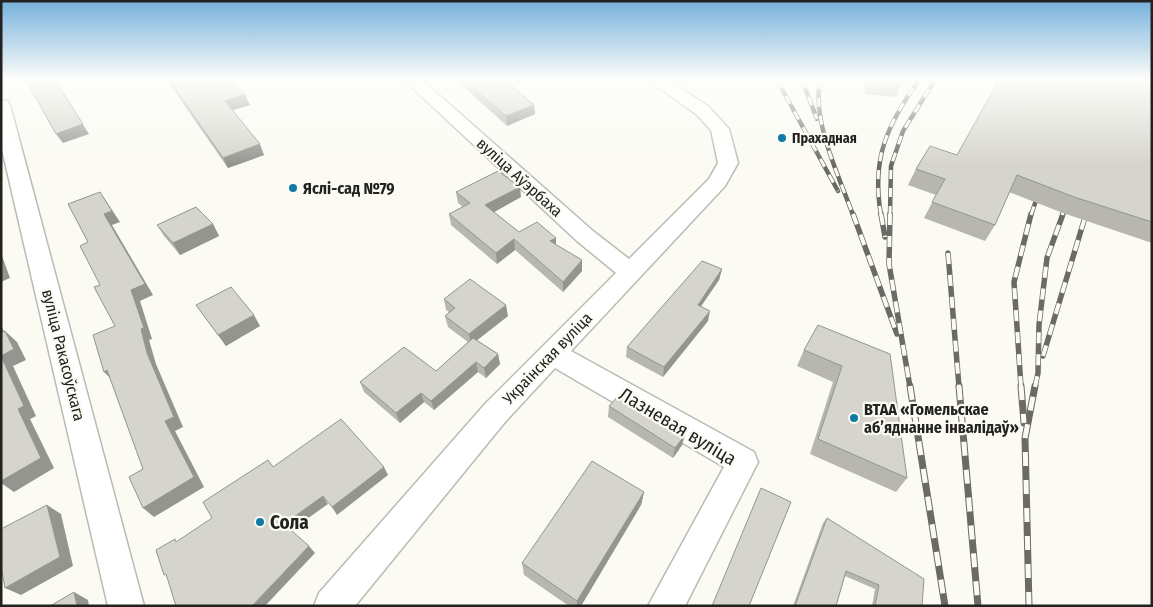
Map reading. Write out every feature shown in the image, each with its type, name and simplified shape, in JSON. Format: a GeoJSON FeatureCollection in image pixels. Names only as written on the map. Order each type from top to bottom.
{"type":"FeatureCollection","features":[{"type":"Feature","properties":{"kind":"street","name":"вуліца Ракасоўскага"},"geometry":{"type":"LineString","coordinates":[[2,108],[126,606]]}},
{"type":"Feature","properties":{"kind":"street","name":"вуліца Аўэрбаха"},"geometry":{"type":"LineString","coordinates":[[443,108],[585,236],[630,272]]}},
{"type":"Feature","properties":{"kind":"street","name":"Украінская вуліца"},"geometry":{"type":"LineString","coordinates":[[332,606],[495,413],[718,182],[728,163],[726,145],[720,129],[699,108]]}},
{"type":"Feature","properties":{"kind":"street","name":"Лазневая вуліца"},"geometry":{"type":"LineString","coordinates":[[552,352],[743,462],[666,606]]}},
{"type":"Feature","properties":{"kind":"building"},"geometry":{"type":"Polygon","coordinates":[[[42,108],[73,108],[83,124],[56,134],[42,108]]]}},
{"type":"Feature","properties":{"kind":"building"},"geometry":{"type":"Polygon","coordinates":[[[189,108],[231,108],[260,144],[223,158],[189,108]]]}},
{"type":"Feature","properties":{"kind":"building"},"geometry":{"type":"Polygon","coordinates":[[[497,108],[526,108],[506,116],[497,108]]]}},
{"type":"Feature","properties":{"kind":"building"},"geometry":{"type":"Polygon","coordinates":[[[983,108],[1152,108],[1152,222],[1074,197],[1017,175],[995,225],[932,202],[945,179],[916,169],[930,146],[957,155],[983,108]]]}},
{"type":"Feature","properties":{"kind":"building"},"geometry":{"type":"Polygon","coordinates":[[[498,171],[520,187],[485,205],[519,232],[537,222],[556,238],[550,241],[582,260],[563,282],[514,239],[496,253],[449,214],[470,203],[456,192],[498,171]]]}},
{"type":"Feature","properties":{"kind":"building"},"geometry":{"type":"Polygon","coordinates":[[[100,192],[112,211],[104,214],[145,284],[131,290],[144,328],[141,329],[147,353],[174,417],[165,421],[194,477],[143,508],[129,477],[143,469],[107,370],[104,372],[93,335],[115,326],[94,287],[100,285],[80,246],[88,242],[68,204],[100,192]]]}},
{"type":"Feature","properties":{"kind":"building"},"geometry":{"type":"Polygon","coordinates":[[[196,207],[213,224],[173,243],[157,225],[196,207]]]}},
{"type":"Feature","properties":{"kind":"building"},"geometry":{"type":"Polygon","coordinates":[[[702,261],[722,269],[698,305],[710,311],[664,367],[627,347],[702,261]]]}},
{"type":"Feature","properties":{"kind":"building"},"geometry":{"type":"Polygon","coordinates":[[[470,279],[506,305],[469,334],[445,316],[455,308],[444,299],[470,279]]]}},
{"type":"Feature","properties":{"kind":"building"},"geometry":{"type":"Polygon","coordinates":[[[231,287],[254,315],[218,335],[196,305],[231,287]]]}},
{"type":"Feature","properties":{"kind":"building","name":"ВТАА «Гомельскае абʼяднанне інвалідаў»"},"geometry":{"type":"Polygon","coordinates":[[[818,325],[890,354],[907,478],[818,439],[842,366],[804,350],[818,325]]]}},
{"type":"Feature","properties":{"kind":"building"},"geometry":{"type":"Polygon","coordinates":[[[5,331],[14,349],[1,356],[1,333],[5,331]]]}},
{"type":"Feature","properties":{"kind":"building"},"geometry":{"type":"Polygon","coordinates":[[[473,338],[498,354],[484,368],[476,362],[431,401],[421,393],[396,413],[360,382],[404,347],[436,371],[473,338]]]}},
{"type":"Feature","properties":{"kind":"building"},"geometry":{"type":"Polygon","coordinates":[[[1,356],[24,406],[18,409],[41,458],[1,481],[1,356]]]}},
{"type":"Feature","properties":{"kind":"building"},"geometry":{"type":"Polygon","coordinates":[[[618,396],[685,435],[675,448],[609,406],[618,396]]]}},
{"type":"Feature","properties":{"kind":"building"},"geometry":{"type":"Polygon","coordinates":[[[341,419],[384,467],[332,507],[323,496],[284,524],[309,546],[252,606],[176,606],[156,550],[175,539],[176,542],[212,518],[203,502],[268,460],[273,467],[341,419]]]}},
{"type":"Feature","properties":{"kind":"building"},"geometry":{"type":"Polygon","coordinates":[[[592,461],[644,492],[577,601],[522,563],[592,461]]]}},
{"type":"Feature","properties":{"kind":"building"},"geometry":{"type":"Polygon","coordinates":[[[761,488],[791,502],[749,606],[712,606],[761,488]]]}},
{"type":"Feature","properties":{"kind":"building"},"geometry":{"type":"Polygon","coordinates":[[[47,505],[60,557],[5,588],[1,566],[1,529],[47,505]]]}},
{"type":"Feature","properties":{"kind":"building"},"geometry":{"type":"Polygon","coordinates":[[[827,518],[924,579],[922,606],[875,606],[879,585],[846,571],[836,606],[795,606],[827,518]]]}},
{"type":"Feature","properties":{"kind":"building"},"geometry":{"type":"Polygon","coordinates":[[[74,592],[77,606],[50,606],[74,592]]]}},
{"type":"Feature","properties":{"kind":"railway"},"geometry":{"type":"LineString","coordinates":[[793,108],[838,191]]}},
{"type":"Feature","properties":{"kind":"railway"},"geometry":{"type":"LineString","coordinates":[[813,108],[817,119]]}},
{"type":"Feature","properties":{"kind":"railway"},"geometry":{"type":"LineString","coordinates":[[820,108],[828,149],[853,215]]}},
{"type":"Feature","properties":{"kind":"railway"},"geometry":{"type":"LineString","coordinates":[[881,215],[878,195],[880,160],[884,143],[900,108]]}},
{"type":"Feature","properties":{"kind":"railway"},"geometry":{"type":"LineString","coordinates":[[890,215],[891,166],[903,131],[917,108]]}},
{"type":"Feature","properties":{"kind":"railway"},"geometry":{"type":"LineString","coordinates":[[1031,215],[1040,189]]}},
{"type":"Feature","properties":{"kind":"railway"},"geometry":{"type":"LineString","coordinates":[[1062,215],[1067,201]]}},
{"type":"Feature","properties":{"kind":"railway"},"geometry":{"type":"LineString","coordinates":[[1085,215],[1088,206]]}},
{"type":"Feature","properties":{"kind":"railway"},"geometry":{"type":"LineString","coordinates":[[853,214],[897,334]]}},
{"type":"Feature","properties":{"kind":"railway"},"geometry":{"type":"LineString","coordinates":[[881,214],[885,237]]}},
{"type":"Feature","properties":{"kind":"railway"},"geometry":{"type":"LineString","coordinates":[[890,214],[889,264],[910,387]]}},
{"type":"Feature","properties":{"kind":"railway"},"geometry":{"type":"LineString","coordinates":[[1021,387],[1014,282],[1031,214]]}},
{"type":"Feature","properties":{"kind":"railway"},"geometry":{"type":"LineString","coordinates":[[1035,387],[1038,373],[1039,325],[1047,258],[1063,214]]}},
{"type":"Feature","properties":{"kind":"railway"},"geometry":{"type":"LineString","coordinates":[[1043,356],[1086,214]]}},
{"type":"Feature","properties":{"kind":"railway"},"geometry":{"type":"LineString","coordinates":[[948,253],[959,387]]}},
{"type":"Feature","properties":{"kind":"railway"},"geometry":{"type":"LineString","coordinates":[[910,386],[945,606]]}},
{"type":"Feature","properties":{"kind":"railway"},"geometry":{"type":"LineString","coordinates":[[959,386],[978,606]]}},
{"type":"Feature","properties":{"kind":"railway"},"geometry":{"type":"LineString","coordinates":[[1021,386],[1024,423]]}},
{"type":"Feature","properties":{"kind":"railway"},"geometry":{"type":"LineString","coordinates":[[1029,606],[1025,438],[1035,386]]}},
{"type":"Feature","properties":{"kind":"place","name":"Прахадная"},"geometry":{"type":"Point","coordinates":[782,138]}},
{"type":"Feature","properties":{"kind":"place","name":"Яслі-сад №79"},"geometry":{"type":"Point","coordinates":[293,188]}},
{"type":"Feature","properties":{"kind":"place","name":"ВТАА «Гомельскае абʼяднанне інвалідаў»"},"geometry":{"type":"Point","coordinates":[854,418]}},
{"type":"Feature","properties":{"kind":"place","name":"Сола"},"geometry":{"type":"Point","coordinates":[260,522]}}]}
